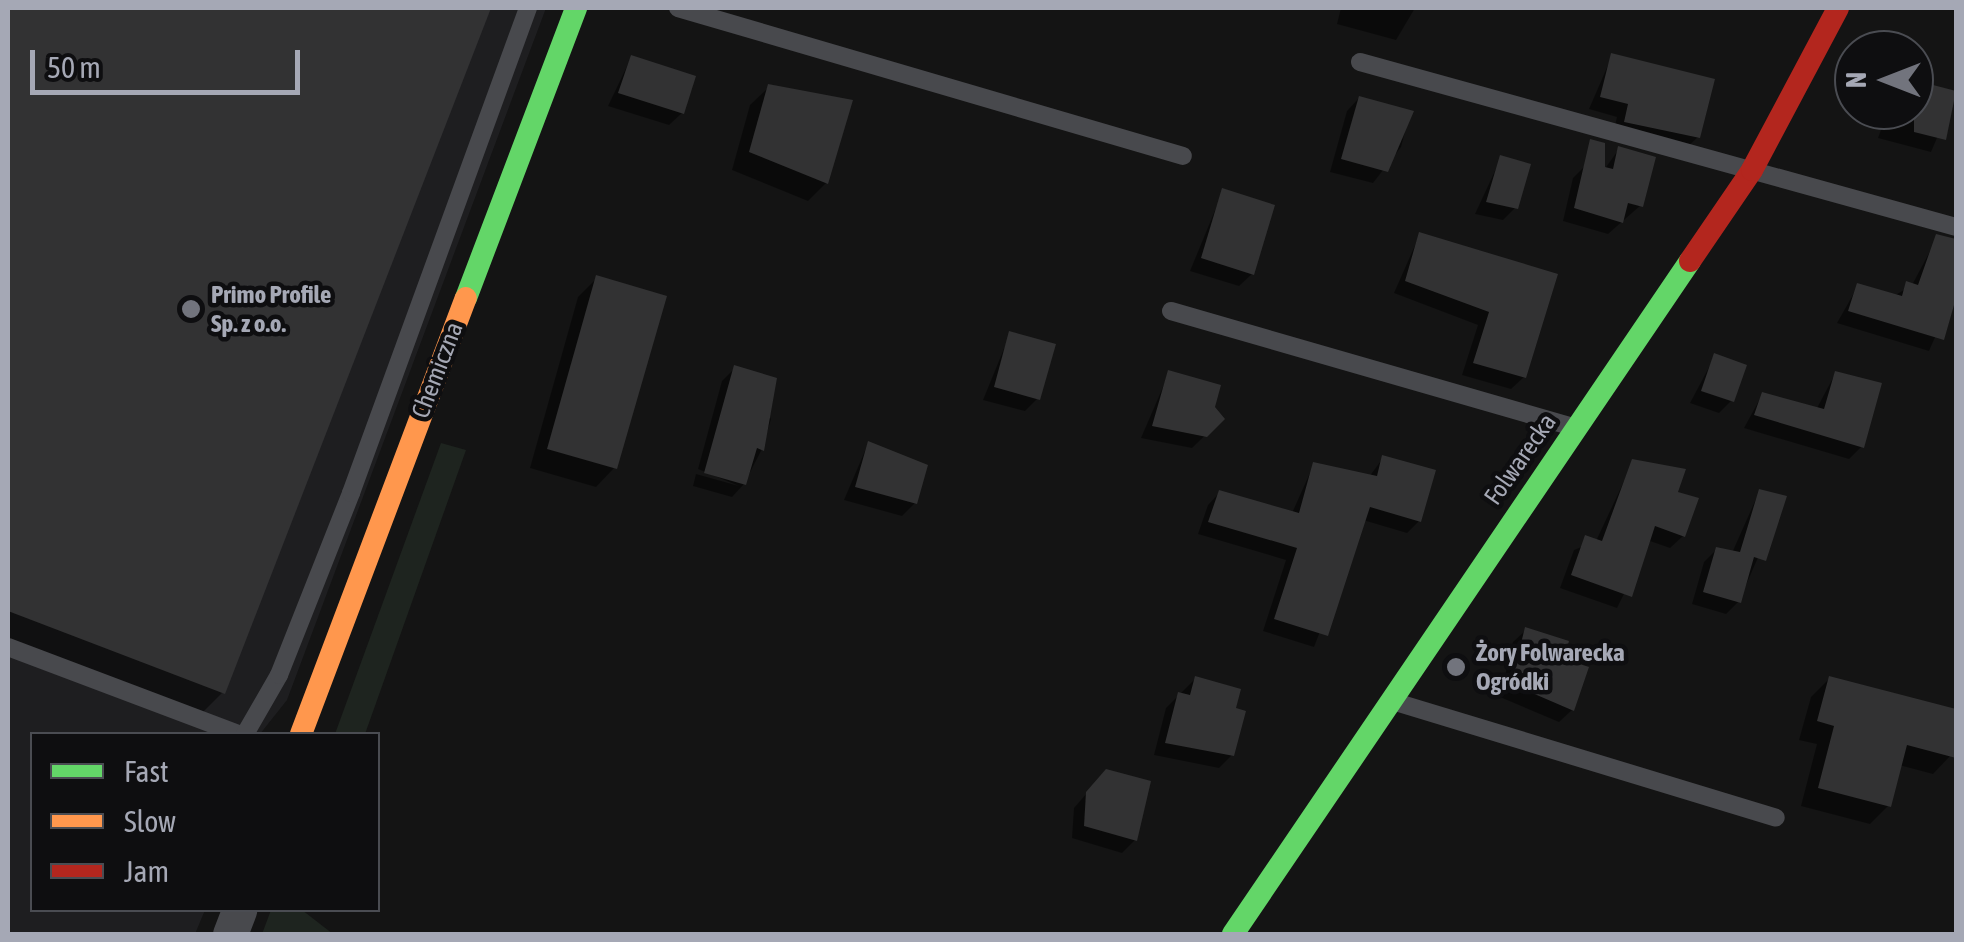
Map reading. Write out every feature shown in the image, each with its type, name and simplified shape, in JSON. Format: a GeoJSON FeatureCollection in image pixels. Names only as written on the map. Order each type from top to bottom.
{"type":"FeatureCollection","features":[{"type":"Feature","properties":{"kind":"street","name":"Chemiczna"},"geometry":{"type":"LineString","coordinates":[[302,732],[576,8]]}},
{"type":"Feature","properties":{"kind":"street","name":"Folwarecka"},"geometry":{"type":"LineString","coordinates":[[1233,934],[1387,698],[1752,170],[1838,8]]}},
{"type":"Feature","properties":{"kind":"lane"},"geometry":{"type":"LineString","coordinates":[[243,732],[344,511],[528,8]]}},
{"type":"Feature","properties":{"kind":"lane"},"geometry":{"type":"LineString","coordinates":[[678,8],[1183,156]]}},
{"type":"Feature","properties":{"kind":"lane"},"geometry":{"type":"LineString","coordinates":[[1360,62],[1956,227]]}},
{"type":"Feature","properties":{"kind":"lane"},"geometry":{"type":"LineString","coordinates":[[1171,311],[1575,428]]}},
{"type":"Feature","properties":{"kind":"lane"},"geometry":{"type":"LineString","coordinates":[[8,647],[237,732]]}},
{"type":"Feature","properties":{"kind":"lane"},"geometry":{"type":"LineString","coordinates":[[1387,698],[1776,818]]}},
{"type":"Feature","properties":{"kind":"shaded area","name":"Primo Profile Sp. z o.o."},"geometry":{"type":"Polygon","coordinates":[[[8,8],[546,8],[287,700],[262,732],[30,732],[30,912],[204,912],[195,934],[8,934],[8,8]]]}},
{"type":"Feature","properties":{"kind":"shaded area"},"geometry":{"type":"Polygon","coordinates":[[[441,443],[466,450],[366,732],[336,732],[441,443]]]}},
{"type":"Feature","properties":{"kind":"shaded area"},"geometry":{"type":"Polygon","coordinates":[[[270,912],[305,912],[333,934],[262,934],[270,912]]]}},
{"type":"Feature","properties":{"kind":"building","name":"Primo Profile Sp. z o.o."},"geometry":{"type":"Polygon","coordinates":[[[8,8],[491,8],[225,694],[8,611],[8,8]]]}},
{"type":"Feature","properties":{"kind":"building"},"geometry":{"type":"Polygon","coordinates":[[[1611,53],[1715,79],[1700,138],[1624,122],[1628,104],[1600,97],[1611,53]]]}},
{"type":"Feature","properties":{"kind":"building"},"geometry":{"type":"Polygon","coordinates":[[[631,55],[696,76],[684,114],[618,93],[631,55]]]}},
{"type":"Feature","properties":{"kind":"building"},"geometry":{"type":"Polygon","coordinates":[[[768,84],[853,100],[828,184],[749,152],[768,84]]]}},
{"type":"Feature","properties":{"kind":"building"},"geometry":{"type":"Polygon","coordinates":[[[1934,85],[1956,91],[1946,140],[1914,132],[1934,130],[1934,85]]]}},
{"type":"Feature","properties":{"kind":"building"},"geometry":{"type":"Polygon","coordinates":[[[1359,96],[1414,111],[1388,172],[1341,159],[1359,96]]]}},
{"type":"Feature","properties":{"kind":"building"},"geometry":{"type":"Polygon","coordinates":[[[1590,139],[1605,143],[1605,167],[1613,169],[1618,146],[1656,157],[1643,207],[1628,203],[1623,223],[1574,208],[1590,139]]]}},
{"type":"Feature","properties":{"kind":"building"},"geometry":{"type":"Polygon","coordinates":[[[1500,155],[1531,164],[1518,209],[1486,202],[1500,155]]]}},
{"type":"Feature","properties":{"kind":"building"},"geometry":{"type":"Polygon","coordinates":[[[1222,188],[1275,205],[1254,275],[1201,258],[1222,188]]]}},
{"type":"Feature","properties":{"kind":"building"},"geometry":{"type":"Polygon","coordinates":[[[1419,232],[1558,274],[1526,378],[1473,363],[1489,312],[1405,281],[1419,232]]]}},
{"type":"Feature","properties":{"kind":"building"},"geometry":{"type":"Polygon","coordinates":[[[1936,234],[1956,239],[1956,298],[1944,340],[1848,311],[1857,283],[1902,296],[1906,281],[1918,285],[1936,234]]]}},
{"type":"Feature","properties":{"kind":"building"},"geometry":{"type":"Polygon","coordinates":[[[596,275],[667,296],[617,469],[547,449],[596,275]]]}},
{"type":"Feature","properties":{"kind":"building"},"geometry":{"type":"Polygon","coordinates":[[[1009,331],[1056,344],[1040,400],[994,387],[1009,331]]]}},
{"type":"Feature","properties":{"kind":"building"},"geometry":{"type":"Polygon","coordinates":[[[1714,353],[1747,365],[1734,402],[1701,391],[1714,353]]]}},
{"type":"Feature","properties":{"kind":"building"},"geometry":{"type":"Polygon","coordinates":[[[734,365],[777,378],[764,451],[757,448],[746,485],[704,473],[734,365]]]}},
{"type":"Feature","properties":{"kind":"building"},"geometry":{"type":"Polygon","coordinates":[[[1168,370],[1221,385],[1215,407],[1225,419],[1207,437],[1152,426],[1168,370]]]}},
{"type":"Feature","properties":{"kind":"building"},"geometry":{"type":"Polygon","coordinates":[[[1835,371],[1882,383],[1864,448],[1754,415],[1762,392],[1824,409],[1835,371]]]}},
{"type":"Feature","properties":{"kind":"building"},"geometry":{"type":"Polygon","coordinates":[[[868,441],[928,465],[917,504],[855,487],[868,441]]]}},
{"type":"Feature","properties":{"kind":"building"},"geometry":{"type":"Polygon","coordinates":[[[1382,455],[1436,470],[1421,522],[1370,507],[1328,636],[1274,619],[1297,548],[1208,522],[1219,490],[1299,513],[1313,462],[1377,476],[1382,455]]]}},
{"type":"Feature","properties":{"kind":"building"},"geometry":{"type":"Polygon","coordinates":[[[1632,459],[1686,469],[1678,492],[1699,498],[1685,537],[1655,526],[1632,597],[1571,575],[1585,535],[1602,541],[1632,459]]]}},
{"type":"Feature","properties":{"kind":"building"},"geometry":{"type":"Polygon","coordinates":[[[1759,489],[1787,496],[1766,561],[1754,557],[1741,603],[1703,592],[1716,547],[1740,552],[1759,489]]]}},
{"type":"Feature","properties":{"kind":"building"},"geometry":{"type":"Polygon","coordinates":[[[1525,627],[1569,641],[1564,659],[1589,667],[1574,711],[1511,684],[1525,627]]]}},
{"type":"Feature","properties":{"kind":"building"},"geometry":{"type":"Polygon","coordinates":[[[1195,676],[1241,689],[1236,708],[1246,711],[1234,756],[1165,743],[1178,692],[1190,695],[1195,676]]]}},
{"type":"Feature","properties":{"kind":"building"},"geometry":{"type":"Polygon","coordinates":[[[1829,676],[1956,709],[1956,758],[1907,745],[1891,807],[1818,788],[1834,726],[1817,721],[1829,676]]]}},
{"type":"Feature","properties":{"kind":"building"},"geometry":{"type":"Polygon","coordinates":[[[1106,769],[1151,781],[1137,841],[1084,826],[1086,792],[1106,769]]]}},
{"type":"Feature","properties":{"kind":"traffic: fast"},"geometry":{"type":"LineString","coordinates":[[466,298],[576,8]]}},
{"type":"Feature","properties":{"kind":"traffic: fast"},"geometry":{"type":"LineString","coordinates":[[1233,934],[1690,261]]}},
{"type":"Feature","properties":{"kind":"traffic: slow"},"geometry":{"type":"LineString","coordinates":[[302,732],[466,298]]}},
{"type":"Feature","properties":{"kind":"traffic: jam"},"geometry":{"type":"LineString","coordinates":[[1690,261],[1752,170],[1838,8]]}},
{"type":"Feature","properties":{"kind":"place","name":"Primo Profile Sp. z o.o."},"geometry":{"type":"Point","coordinates":[191,309]}},
{"type":"Feature","properties":{"kind":"place","name":"Żory Folwarecka Ogródki"},"geometry":{"type":"Point","coordinates":[1456,667]}}]}
